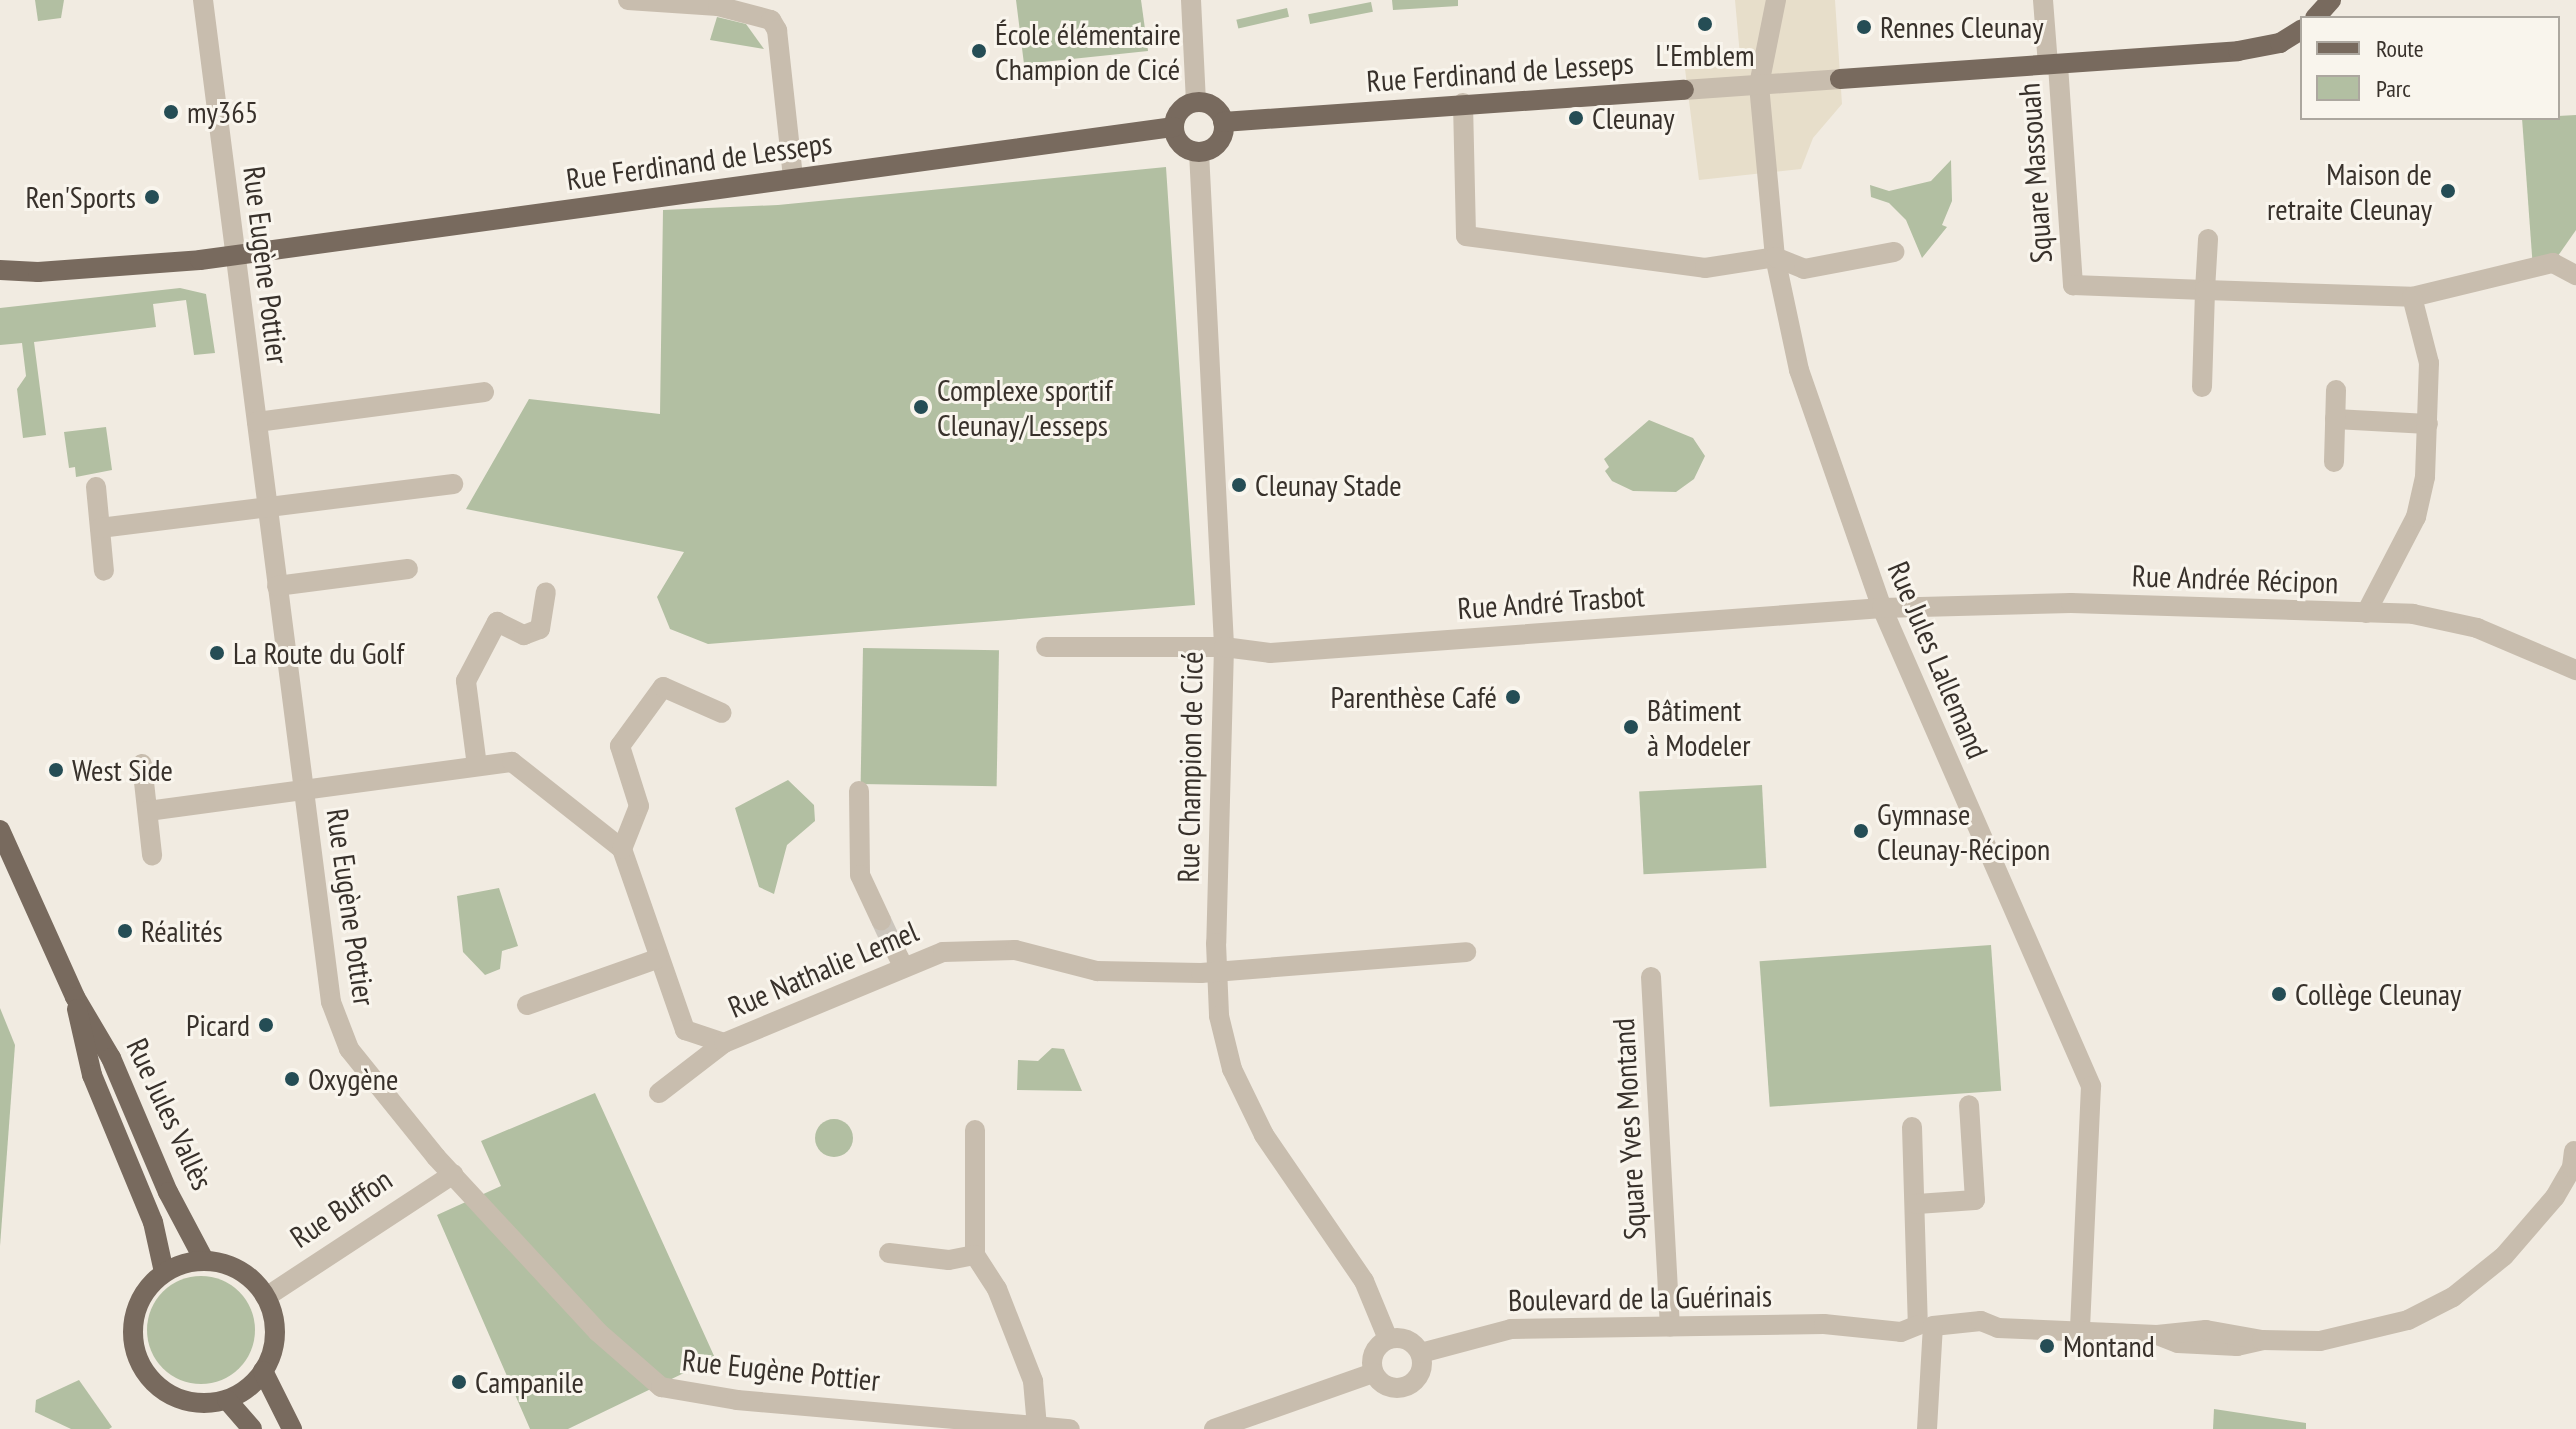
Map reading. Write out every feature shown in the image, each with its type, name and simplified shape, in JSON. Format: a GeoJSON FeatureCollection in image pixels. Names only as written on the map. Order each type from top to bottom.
{"type":"FeatureCollection","features":[{"type":"Feature","properties":{"kind":"main road"},"geometry":{"type":"LineString","coordinates":[[2317,16],[2331,0]]}},
{"type":"Feature","properties":{"kind":"main road","name":"Rue Ferdinand de Lesseps"},"geometry":{"type":"LineString","coordinates":[[1840,79],[2254,49],[2280,43],[2300,30]]}},
{"type":"Feature","properties":{"kind":"main road","name":"Rue Ferdinand de Lesseps"},"geometry":{"type":"LineString","coordinates":[[1223,122],[1684,90]]}},
{"type":"Feature","properties":{"kind":"main road"},"geometry":{"type":"LineString","coordinates":[[1196,102],[1213,106],[1223,122],[1221,139],[1199,152],[1182,145],[1174,127],[1180,110],[1196,102]]}},
{"type":"Feature","properties":{"kind":"main road","name":"Rue Ferdinand de Lesseps"},"geometry":{"type":"LineString","coordinates":[[0,270],[38,272],[232,256],[1174,127]]}},
{"type":"Feature","properties":{"kind":"main road","name":"Rue Jules Vallès"},"geometry":{"type":"LineString","coordinates":[[0,830],[75,997],[111,1058],[168,1192],[204,1260]]}},
{"type":"Feature","properties":{"kind":"main road","name":"Rue Jules Vallès"},"geometry":{"type":"LineString","coordinates":[[75,997],[92,1075],[153,1222],[164,1272]]}},
{"type":"Feature","properties":{"kind":"main road"},"geometry":{"type":"LineString","coordinates":[[204,1260],[243,1272],[266,1297],[274,1342],[263,1371],[227,1400],[208,1403],[177,1398],[155,1384],[138,1360],[132,1325],[137,1304],[164,1272],[204,1260]]}},
{"type":"Feature","properties":{"kind":"main road"},"geometry":{"type":"LineString","coordinates":[[263,1371],[292,1429]]}},
{"type":"Feature","properties":{"kind":"main road"},"geometry":{"type":"LineString","coordinates":[[227,1400],[252,1429]]}},
{"type":"Feature","properties":{"kind":"street","name":"Rue Eugène Pottier"},"geometry":{"type":"LineString","coordinates":[[203,0],[232,256],[337,1024],[379,1089],[453,1174],[598,1332],[661,1387],[737,1400],[1070,1429]]}},
{"type":"Feature","properties":{"kind":"street"},"geometry":{"type":"LineString","coordinates":[[628,0],[718,6],[771,20],[777,30],[793,178]]}},
{"type":"Feature","properties":{"kind":"street"},"geometry":{"type":"LineString","coordinates":[[1191,0],[1196,102]]}},
{"type":"Feature","properties":{"kind":"street","name":"Rue Jules Lallemand"},"geometry":{"type":"LineString","coordinates":[[1776,0],[1759,85],[1775,257],[1804,384],[1882,608],[2091,1086],[2080,1331]]}},
{"type":"Feature","properties":{"kind":"street"},"geometry":{"type":"LineString","coordinates":[[2043,0],[2053,65]]}},
{"type":"Feature","properties":{"kind":"street","name":"Square Massouah"},"geometry":{"type":"LineString","coordinates":[[2053,65],[2073,285],[2205,290]]}},
{"type":"Feature","properties":{"kind":"street","name":"Rue Ferdinand de Lesseps"},"geometry":{"type":"LineString","coordinates":[[1684,90],[1840,79]]}},
{"type":"Feature","properties":{"kind":"street"},"geometry":{"type":"LineString","coordinates":[[1463,103],[1466,236],[1705,268],[1775,257],[1804,269],[1894,252]]}},
{"type":"Feature","properties":{"kind":"street","name":"Rue Champion de Cicé"},"geometry":{"type":"LineString","coordinates":[[1199,152],[1224,647],[1217,972],[1219,1016],[1232,1069],[1264,1135],[1364,1281],[1388,1339]]}},
{"type":"Feature","properties":{"kind":"street"},"geometry":{"type":"LineString","coordinates":[[2202,387],[2208,239]]}},
{"type":"Feature","properties":{"kind":"street"},"geometry":{"type":"LineString","coordinates":[[2205,290],[2412,297],[2553,263],[2576,275]]}},
{"type":"Feature","properties":{"kind":"street"},"geometry":{"type":"LineString","coordinates":[[2366,613],[2416,517],[2428,424],[2429,363],[2412,297]]}},
{"type":"Feature","properties":{"kind":"street"},"geometry":{"type":"LineString","coordinates":[[2334,462],[2336,390]]}},
{"type":"Feature","properties":{"kind":"street"},"geometry":{"type":"LineString","coordinates":[[257,422],[484,392]]}},
{"type":"Feature","properties":{"kind":"street"},"geometry":{"type":"LineString","coordinates":[[2335,419],[2428,424]]}},
{"type":"Feature","properties":{"kind":"street"},"geometry":{"type":"LineString","coordinates":[[100,528],[453,484]]}},
{"type":"Feature","properties":{"kind":"street"},"geometry":{"type":"LineString","coordinates":[[96,487],[104,571]]}},
{"type":"Feature","properties":{"kind":"street"},"geometry":{"type":"LineString","coordinates":[[277,586],[408,569]]}},
{"type":"Feature","properties":{"kind":"street"},"geometry":{"type":"LineString","coordinates":[[477,766],[466,681],[497,622],[524,635],[540,629],[546,592]]}},
{"type":"Feature","properties":{"kind":"street","name":"Rue Andrée Récipon"},"geometry":{"type":"LineString","coordinates":[[1882,608],[2071,603],[2413,614],[2477,628],[2576,670]]}},
{"type":"Feature","properties":{"kind":"street","name":"Rue André Trasbot"},"geometry":{"type":"LineString","coordinates":[[1046,647],[1224,647],[1270,653],[1882,608]]}},
{"type":"Feature","properties":{"kind":"street"},"geometry":{"type":"LineString","coordinates":[[622,849],[639,806],[620,746],[663,687],[722,713]]}},
{"type":"Feature","properties":{"kind":"street"},"geometry":{"type":"LineString","coordinates":[[148,811],[304,787],[512,762],[622,849],[657,959],[685,1030],[724,1043]]}},
{"type":"Feature","properties":{"kind":"street"},"geometry":{"type":"LineString","coordinates":[[142,764],[152,855]]}},
{"type":"Feature","properties":{"kind":"street"},"geometry":{"type":"LineString","coordinates":[[859,791],[860,875],[881,920]]}},
{"type":"Feature","properties":{"kind":"street"},"geometry":{"type":"LineString","coordinates":[[894,948],[904,968]]}},
{"type":"Feature","properties":{"kind":"street","name":"Rue Nathalie Lemel"},"geometry":{"type":"LineString","coordinates":[[659,1093],[724,1043],[943,952],[1015,950],[1097,971],[1217,972]]}},
{"type":"Feature","properties":{"kind":"street"},"geometry":{"type":"LineString","coordinates":[[1217,972],[1466,952]]}},
{"type":"Feature","properties":{"kind":"street"},"geometry":{"type":"LineString","coordinates":[[527,1005],[657,959]]}},
{"type":"Feature","properties":{"kind":"street","name":"Square Yves Montand"},"geometry":{"type":"LineString","coordinates":[[1651,977],[1670,1326]]}},
{"type":"Feature","properties":{"kind":"street"},"geometry":{"type":"LineString","coordinates":[[1917,1204],[1975,1200],[1969,1105]]}},
{"type":"Feature","properties":{"kind":"street"},"geometry":{"type":"LineString","coordinates":[[1912,1127],[1926,1326],[1927,1429]]}},
{"type":"Feature","properties":{"kind":"street"},"geometry":{"type":"LineString","coordinates":[[975,1130],[975,1255],[997,1289],[1033,1381],[1037,1427]]}},
{"type":"Feature","properties":{"kind":"street","name":"Boulevard de la Guérinais"},"geometry":{"type":"LineString","coordinates":[[1421,1353],[1511,1329],[1670,1326],[1864,1325],[1892,1332],[1926,1326],[1955,1334],[1998,1328],[2157,1335],[2178,1343],[2237,1346],[2262,1340],[2334,1339],[2408,1320],[2487,1271],[2567,1178],[2575,1149]]}},
{"type":"Feature","properties":{"kind":"street","name":"Rue Buffon"},"geometry":{"type":"LineString","coordinates":[[266,1297],[453,1174]]}},
{"type":"Feature","properties":{"kind":"street"},"geometry":{"type":"LineString","coordinates":[[889,1253],[949,1260],[975,1255]]}},
{"type":"Feature","properties":{"kind":"street"},"geometry":{"type":"LineString","coordinates":[[1388,1339],[1407,1340],[1421,1353],[1423,1365],[1410,1385],[1389,1388],[1373,1373],[1377,1347],[1388,1339]]}},
{"type":"Feature","properties":{"kind":"street"},"geometry":{"type":"LineString","coordinates":[[1214,1429],[1373,1373]]}},
{"type":"Feature","properties":{"kind":"green space"},"geometry":{"type":"Polygon","coordinates":[[[35,0],[64,0],[61,18],[38,21],[35,0]]]}},
{"type":"Feature","properties":{"kind":"green space"},"geometry":{"type":"Polygon","coordinates":[[[1016,0],[1141,0],[1148,51],[1024,64],[1016,0]]]}},
{"type":"Feature","properties":{"kind":"green space"},"geometry":{"type":"Polygon","coordinates":[[[1392,0],[1458,0],[1458,6],[1393,10],[1392,0]]]}},
{"type":"Feature","properties":{"kind":"green space"},"geometry":{"type":"Polygon","coordinates":[[[1371,2],[1373,12],[1310,24],[1308,14],[1371,2]]]}},
{"type":"Feature","properties":{"kind":"green space"},"geometry":{"type":"Polygon","coordinates":[[[1287,8],[1289,17],[1238,28],[1236,20],[1287,8]]]}},
{"type":"Feature","properties":{"kind":"green space"},"geometry":{"type":"Polygon","coordinates":[[[717,17],[746,24],[764,49],[710,40],[717,17]]]}},
{"type":"Feature","properties":{"kind":"green space"},"geometry":{"type":"Polygon","coordinates":[[[2576,115],[2576,230],[2553,263],[2533,269],[2522,120],[2560,120],[2560,116],[2576,115]]]}},
{"type":"Feature","properties":{"kind":"green space"},"geometry":{"type":"Polygon","coordinates":[[[1951,160],[1952,201],[1942,225],[1947,227],[1922,258],[1906,220],[1889,203],[1871,197],[1870,185],[1889,191],[1931,181],[1951,160]]]}},
{"type":"Feature","properties":{"kind":"green space","name":"Complexe sportif Cleunay/Lesseps"},"geometry":{"type":"Polygon","coordinates":[[[1166,167],[1195,605],[708,644],[670,629],[657,597],[684,552],[466,509],[529,399],[660,414],[663,210],[778,205],[1166,167]]]}},
{"type":"Feature","properties":{"kind":"green space"},"geometry":{"type":"Polygon","coordinates":[[[180,288],[206,294],[215,353],[194,355],[186,300],[153,304],[156,327],[34,342],[46,435],[23,438],[17,389],[26,376],[22,343],[0,345],[0,308],[180,288]]]}},
{"type":"Feature","properties":{"kind":"green space"},"geometry":{"type":"Polygon","coordinates":[[[1649,420],[1693,438],[1705,456],[1694,479],[1676,492],[1633,491],[1612,481],[1605,471],[1609,467],[1604,459],[1649,420]]]}},
{"type":"Feature","properties":{"kind":"green space"},"geometry":{"type":"Polygon","coordinates":[[[106,427],[112,470],[76,477],[75,467],[69,468],[64,432],[106,427]]]}},
{"type":"Feature","properties":{"kind":"green space"},"geometry":{"type":"Polygon","coordinates":[[[863,648],[999,650],[997,786],[861,784],[863,648]]]}},
{"type":"Feature","properties":{"kind":"green space"},"geometry":{"type":"Polygon","coordinates":[[[788,780],[814,805],[815,821],[787,845],[774,894],[759,887],[735,808],[788,780]]]}},
{"type":"Feature","properties":{"kind":"green space"},"geometry":{"type":"Polygon","coordinates":[[[1762,785],[1766,868],[1644,874],[1639,791],[1762,785]]]}},
{"type":"Feature","properties":{"kind":"green space"},"geometry":{"type":"Polygon","coordinates":[[[499,888],[518,946],[502,951],[500,969],[485,975],[463,952],[457,896],[499,888]]]}},
{"type":"Feature","properties":{"kind":"green space"},"geometry":{"type":"Polygon","coordinates":[[[1991,945],[2001,1091],[1770,1107],[1760,961],[1991,945]]]}},
{"type":"Feature","properties":{"kind":"green space"},"geometry":{"type":"Polygon","coordinates":[[[0,1008],[15,1045],[0,1246],[0,1008]]]}},
{"type":"Feature","properties":{"kind":"green space"},"geometry":{"type":"Polygon","coordinates":[[[1052,1048],[1064,1049],[1082,1091],[1017,1090],[1018,1060],[1038,1061],[1052,1048]]]}},
{"type":"Feature","properties":{"kind":"green space"},"geometry":{"type":"Polygon","coordinates":[[[595,1093],[715,1358],[568,1429],[530,1429],[437,1215],[501,1186],[481,1141],[595,1093]]]}},
{"type":"Feature","properties":{"kind":"green space"},"geometry":{"type":"Polygon","coordinates":[[[834,1119],[848,1124],[853,1138],[848,1152],[834,1157],[820,1152],[815,1138],[820,1124],[834,1119]]]}},
{"type":"Feature","properties":{"kind":"green space"},"geometry":{"type":"Polygon","coordinates":[[[201,1276],[222,1280],[239,1292],[251,1309],[255,1330],[251,1351],[239,1368],[222,1380],[201,1384],[180,1380],[163,1368],[151,1351],[147,1330],[151,1309],[163,1292],[180,1280],[201,1276]]]}},
{"type":"Feature","properties":{"kind":"green space"},"geometry":{"type":"Polygon","coordinates":[[[79,1380],[112,1427],[109,1429],[71,1429],[35,1412],[36,1400],[79,1380]]]}},
{"type":"Feature","properties":{"kind":"green space"},"geometry":{"type":"Polygon","coordinates":[[[2214,1409],[2306,1423],[2306,1429],[2213,1429],[2214,1409]]]}},
{"type":"Feature","properties":{"kind":"shaded area"},"geometry":{"type":"Polygon","coordinates":[[[1735,0],[1835,0],[1842,104],[1813,138],[1801,169],[1699,180],[1684,61],[1740,56],[1735,0]]]}},
{"type":"Feature","properties":{"kind":"tunnel"},"geometry":{"type":"LineString","coordinates":[[881,920],[894,948]]}},
{"type":"Feature","properties":{"kind":"place","name":"L'Emblem"},"geometry":{"type":"Point","coordinates":[1705,24]}},
{"type":"Feature","properties":{"kind":"place","name":"Rennes Cleunay"},"geometry":{"type":"Point","coordinates":[1864,27]}},
{"type":"Feature","properties":{"kind":"place","name":"École élémentaire Champion de Cicé"},"geometry":{"type":"Point","coordinates":[979,51]}},
{"type":"Feature","properties":{"kind":"place","name":"my365"},"geometry":{"type":"Point","coordinates":[171,112]}},
{"type":"Feature","properties":{"kind":"place","name":"Cleunay"},"geometry":{"type":"Point","coordinates":[1576,118]}},
{"type":"Feature","properties":{"kind":"place","name":"Maison de retraite Cleunay"},"geometry":{"type":"Point","coordinates":[2448,191]}},
{"type":"Feature","properties":{"kind":"place","name":"Ren'Sports"},"geometry":{"type":"Point","coordinates":[152,197]}},
{"type":"Feature","properties":{"kind":"place","name":"Complexe sportif Cleunay/Lesseps"},"geometry":{"type":"Point","coordinates":[921,407]}},
{"type":"Feature","properties":{"kind":"place","name":"Cleunay Stade"},"geometry":{"type":"Point","coordinates":[1239,485]}},
{"type":"Feature","properties":{"kind":"place","name":"La Route du Golf"},"geometry":{"type":"Point","coordinates":[217,653]}},
{"type":"Feature","properties":{"kind":"place","name":"Parenthèse Café"},"geometry":{"type":"Point","coordinates":[1513,697]}},
{"type":"Feature","properties":{"kind":"place","name":"Bâtiment à Modeler"},"geometry":{"type":"Point","coordinates":[1631,727]}},
{"type":"Feature","properties":{"kind":"place","name":"West Side"},"geometry":{"type":"Point","coordinates":[56,770]}},
{"type":"Feature","properties":{"kind":"place","name":"Gymnase Cleunay-Récipon"},"geometry":{"type":"Point","coordinates":[1861,831]}},
{"type":"Feature","properties":{"kind":"place","name":"Réalités"},"geometry":{"type":"Point","coordinates":[125,931]}},
{"type":"Feature","properties":{"kind":"place","name":"Collège Cleunay"},"geometry":{"type":"Point","coordinates":[2279,994]}},
{"type":"Feature","properties":{"kind":"place","name":"Picard"},"geometry":{"type":"Point","coordinates":[266,1025]}},
{"type":"Feature","properties":{"kind":"place","name":"Oxygène"},"geometry":{"type":"Point","coordinates":[292,1079]}},
{"type":"Feature","properties":{"kind":"place","name":"Montand"},"geometry":{"type":"Point","coordinates":[2047,1346]}},
{"type":"Feature","properties":{"kind":"place","name":"Campanile"},"geometry":{"type":"Point","coordinates":[459,1382]}}]}
